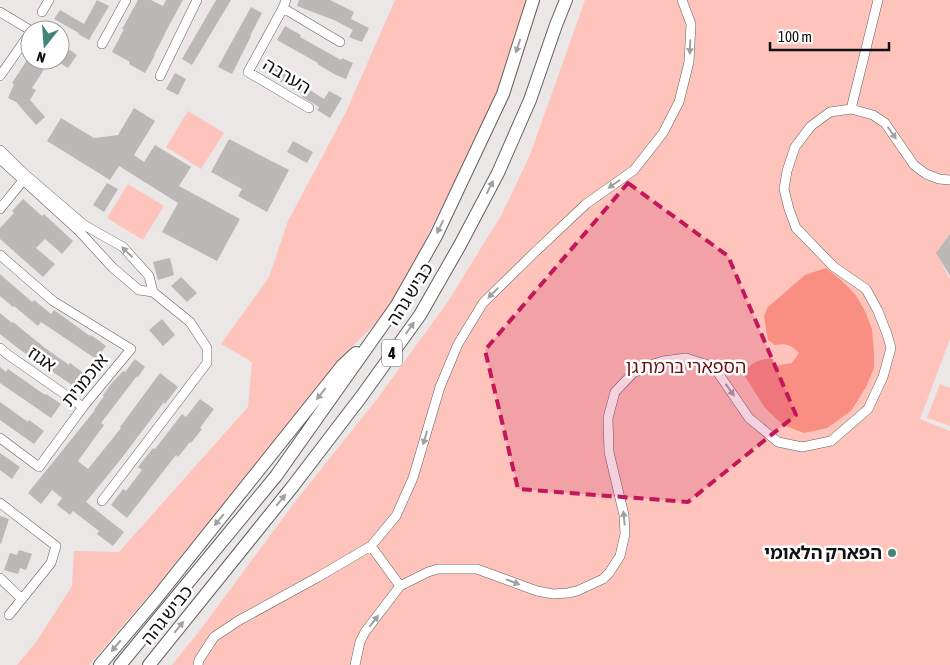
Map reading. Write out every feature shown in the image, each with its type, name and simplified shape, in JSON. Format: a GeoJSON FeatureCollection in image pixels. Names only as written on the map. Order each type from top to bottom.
{"type":"FeatureCollection","features":[{"type":"Feature","properties":{"kind":"highway","name":"כביש גהה"},"geometry":{"type":"LineString","coordinates":[[120,665],[276,476],[397,305],[436,236],[502,94],[533,0]]}},
{"type":"Feature","properties":{"kind":"highway","name":"כביש גהה"},"geometry":{"type":"LineString","coordinates":[[148,665],[293,486],[361,397],[420,315],[498,173],[530,100],[566,0]]}},
{"type":"Feature","properties":{"kind":"highway"},"geometry":{"type":"LineString","coordinates":[[100,665],[155,600],[342,366],[378,333]]}},
{"type":"Feature","properties":{"kind":"street"},"geometry":{"type":"LineString","coordinates":[[42,12],[49,0]]}},
{"type":"Feature","properties":{"kind":"street"},"geometry":{"type":"LineString","coordinates":[[102,44],[126,0]]}},
{"type":"Feature","properties":{"kind":"street"},"geometry":{"type":"LineString","coordinates":[[160,76],[197,0]]}},
{"type":"Feature","properties":{"kind":"street"},"geometry":{"type":"LineString","coordinates":[[198,665],[199,660],[214,638],[238,622],[371,546],[396,516],[414,478],[440,386],[458,344],[483,303],[586,204],[634,170],[663,133],[679,102],[689,62],[691,24],[682,0]]}},
{"type":"Feature","properties":{"kind":"street"},"geometry":{"type":"LineString","coordinates":[[851,109],[878,0]]}},
{"type":"Feature","properties":{"kind":"street"},"geometry":{"type":"LineString","coordinates":[[284,4],[340,42]]}},
{"type":"Feature","properties":{"kind":"street","name":"הערבה"},"geometry":{"type":"LineString","coordinates":[[284,4],[248,72],[309,108]]}},
{"type":"Feature","properties":{"kind":"street"},"geometry":{"type":"LineString","coordinates":[[0,12],[20,25]]}},
{"type":"Feature","properties":{"kind":"street"},"geometry":{"type":"LineString","coordinates":[[0,76],[20,46]]}},
{"type":"Feature","properties":{"kind":"street"},"geometry":{"type":"LineString","coordinates":[[355,665],[360,642],[365,632],[400,586],[428,572],[438,569],[470,568],[553,594],[577,591],[603,579],[609,573],[620,556],[625,534],[624,515],[609,452],[608,418],[615,392],[633,373],[645,367],[663,361],[686,358],[714,367],[750,418],[778,442],[794,446],[802,447],[831,441],[868,409],[883,377],[891,348],[887,334],[878,311],[866,289],[834,267],[796,228],[784,189],[787,171],[795,147],[811,126],[830,112],[851,109],[873,115],[885,123],[914,166],[926,174],[939,179],[950,180]]}},
{"type":"Feature","properties":{"kind":"street"},"geometry":{"type":"LineString","coordinates":[[0,150],[24,178]]}},
{"type":"Feature","properties":{"kind":"street"},"geometry":{"type":"LineString","coordinates":[[0,159],[81,228],[113,268],[140,290],[153,292],[190,322],[207,348],[207,363],[102,501]]}},
{"type":"Feature","properties":{"kind":"street"},"geometry":{"type":"LineString","coordinates":[[0,209],[24,178]]}},
{"type":"Feature","properties":{"kind":"street"},"geometry":{"type":"LineString","coordinates":[[81,228],[123,247],[149,276],[153,292]]}},
{"type":"Feature","properties":{"kind":"street","name":"אוכמנית"},"geometry":{"type":"LineString","coordinates":[[0,255],[53,301],[131,349],[83,407],[39,466],[0,438]]}},
{"type":"Feature","properties":{"kind":"street","name":"אגוז"},"geometry":{"type":"LineString","coordinates":[[3,351],[83,407]]}},
{"type":"Feature","properties":{"kind":"street"},"geometry":{"type":"LineString","coordinates":[[0,503],[56,546],[51,563],[9,615]]}},
{"type":"Feature","properties":{"kind":"street"},"geometry":{"type":"LineString","coordinates":[[371,546],[400,586]]}},
{"type":"Feature","properties":{"kind":"street"},"geometry":{"type":"LineString","coordinates":[[0,578],[22,599]]}},
{"type":"Feature","properties":{"kind":"highlighted area"},"geometry":{"type":"Polygon","coordinates":[[[628,183],[728,256],[796,415],[688,502],[518,489],[485,350],[628,183]]]}},
{"type":"Feature","properties":{"kind":"green space"},"geometry":{"type":"Polygon","coordinates":[[[395,0],[529,0],[491,108],[400,291],[372,327],[337,362],[157,586],[89,665],[17,665],[36,642],[72,586],[74,551],[119,552],[248,407],[252,362],[221,344],[269,277],[288,221],[346,112],[395,0]]]}},
{"type":"Feature","properties":{"kind":"green space","name":"הספארי ברמת גן"},"geometry":{"type":"Polygon","coordinates":[[[585,0],[950,0],[950,234],[937,253],[950,280],[950,339],[920,419],[950,431],[950,665],[172,665],[298,498],[377,399],[447,303],[502,214],[530,155],[585,0]]]}},
{"type":"Feature","properties":{"kind":"green space"},"geometry":{"type":"Polygon","coordinates":[[[188,111],[224,133],[201,169],[166,147],[188,111]]]}},
{"type":"Feature","properties":{"kind":"green space"},"geometry":{"type":"Polygon","coordinates":[[[128,184],[164,206],[143,240],[107,218],[128,184]]]}},
{"type":"Feature","properties":{"kind":"green space"},"geometry":{"type":"Polygon","coordinates":[[[940,384],[950,388],[950,426],[927,418],[940,384]]]}},
{"type":"Feature","properties":{"kind":"shaded area"},"geometry":{"type":"Polygon","coordinates":[[[826,268],[855,294],[865,311],[872,329],[874,368],[866,387],[851,411],[827,428],[804,433],[783,425],[765,408],[743,373],[753,364],[764,359],[773,359],[775,366],[792,363],[799,353],[796,350],[788,345],[775,345],[768,340],[764,317],[767,308],[805,275],[826,268]]]}},
{"type":"Feature","properties":{"kind":"building"},"geometry":{"type":"Polygon","coordinates":[[[97,0],[109,6],[89,40],[70,28],[70,20],[54,19],[60,10],[84,24],[97,0]]]}},
{"type":"Feature","properties":{"kind":"building"},"geometry":{"type":"Polygon","coordinates":[[[138,0],[151,0],[163,6],[166,0],[183,0],[145,73],[112,52],[138,0]]]}},
{"type":"Feature","properties":{"kind":"building"},"geometry":{"type":"Polygon","coordinates":[[[216,0],[231,0],[192,65],[182,59],[216,0]]]}},
{"type":"Feature","properties":{"kind":"building"},"geometry":{"type":"Polygon","coordinates":[[[299,0],[330,0],[354,12],[351,19],[369,28],[362,42],[349,37],[353,30],[336,21],[297,6],[299,0]]]}},
{"type":"Feature","properties":{"kind":"building"},"geometry":{"type":"Polygon","coordinates":[[[251,7],[262,13],[232,74],[218,67],[251,7]]]}},
{"type":"Feature","properties":{"kind":"building"},"geometry":{"type":"Polygon","coordinates":[[[285,26],[301,35],[300,37],[341,60],[342,58],[353,63],[346,79],[334,74],[277,40],[285,26]]]}},
{"type":"Feature","properties":{"kind":"building"},"geometry":{"type":"Polygon","coordinates":[[[70,50],[77,55],[70,65],[70,50]]]}},
{"type":"Feature","properties":{"kind":"building"},"geometry":{"type":"Polygon","coordinates":[[[269,60],[308,81],[305,87],[324,99],[329,91],[342,98],[330,118],[317,110],[319,107],[302,97],[303,95],[263,71],[269,60]]]}},
{"type":"Feature","properties":{"kind":"building"},"geometry":{"type":"Polygon","coordinates":[[[20,70],[44,70],[32,88],[36,90],[30,100],[45,117],[36,125],[16,102],[8,98],[14,84],[12,83],[20,70]]]}},
{"type":"Feature","properties":{"kind":"building"},"geometry":{"type":"Polygon","coordinates":[[[175,73],[186,79],[178,95],[166,89],[175,73]]]}},
{"type":"Feature","properties":{"kind":"building"},"geometry":{"type":"Polygon","coordinates":[[[134,108],[155,121],[134,155],[144,162],[155,145],[191,167],[179,186],[240,219],[217,261],[162,232],[178,203],[119,166],[110,180],[47,141],[61,118],[94,138],[118,135],[134,108]]]}},
{"type":"Feature","properties":{"kind":"building"},"geometry":{"type":"Polygon","coordinates":[[[229,139],[289,170],[267,212],[238,196],[242,189],[211,172],[229,139]]]}},
{"type":"Feature","properties":{"kind":"building"},"geometry":{"type":"Polygon","coordinates":[[[293,141],[313,152],[307,163],[287,152],[293,141]]]}},
{"type":"Feature","properties":{"kind":"building"},"geometry":{"type":"Polygon","coordinates":[[[107,183],[118,189],[104,212],[93,205],[107,183]]]}},
{"type":"Feature","properties":{"kind":"building"},"geometry":{"type":"Polygon","coordinates":[[[23,199],[42,216],[44,214],[73,241],[62,254],[45,239],[36,248],[55,264],[43,277],[0,239],[0,228],[14,213],[12,211],[23,199]]]}},
{"type":"Feature","properties":{"kind":"building"},"geometry":{"type":"Polygon","coordinates":[[[950,234],[950,276],[936,253],[950,234]]]}},
{"type":"Feature","properties":{"kind":"building"},"geometry":{"type":"Polygon","coordinates":[[[170,258],[174,275],[158,280],[153,262],[170,258]]]}},
{"type":"Feature","properties":{"kind":"building"},"geometry":{"type":"Polygon","coordinates":[[[0,274],[32,302],[34,300],[51,314],[54,310],[106,346],[96,359],[41,322],[38,326],[0,296],[0,274]]]}},
{"type":"Feature","properties":{"kind":"building"},"geometry":{"type":"Polygon","coordinates":[[[181,277],[197,293],[187,302],[171,286],[181,277]]]}},
{"type":"Feature","properties":{"kind":"building"},"geometry":{"type":"Polygon","coordinates":[[[0,313],[45,348],[85,374],[75,387],[0,334],[0,313]]]}},
{"type":"Feature","properties":{"kind":"building"},"geometry":{"type":"Polygon","coordinates":[[[162,319],[175,335],[163,346],[149,330],[162,319]]]}},
{"type":"Feature","properties":{"kind":"building"},"geometry":{"type":"Polygon","coordinates":[[[135,359],[145,367],[101,423],[104,425],[78,461],[88,469],[121,428],[160,373],[178,387],[165,404],[164,402],[86,502],[124,532],[113,546],[97,534],[99,531],[73,511],[70,515],[57,505],[62,498],[52,490],[41,504],[28,493],[95,410],[111,384],[123,371],[125,372],[135,359]]]}},
{"type":"Feature","properties":{"kind":"building"},"geometry":{"type":"Polygon","coordinates":[[[0,367],[6,372],[8,369],[61,404],[51,418],[0,383],[0,367]]]}},
{"type":"Feature","properties":{"kind":"building"},"geometry":{"type":"Polygon","coordinates":[[[200,399],[214,409],[200,428],[202,429],[178,457],[176,455],[127,518],[111,505],[123,489],[126,491],[142,470],[138,467],[153,448],[155,449],[182,414],[186,417],[200,399]]]}},
{"type":"Feature","properties":{"kind":"building"},"geometry":{"type":"Polygon","coordinates":[[[0,402],[44,431],[34,444],[0,420],[0,402]]]}},
{"type":"Feature","properties":{"kind":"building"},"geometry":{"type":"Polygon","coordinates":[[[0,453],[20,467],[12,479],[0,470],[0,453]]]}},
{"type":"Feature","properties":{"kind":"building"},"geometry":{"type":"Polygon","coordinates":[[[0,516],[9,519],[1,544],[0,543],[0,516]]]}},
{"type":"Feature","properties":{"kind":"building"},"geometry":{"type":"Polygon","coordinates":[[[19,550],[32,554],[26,570],[20,568],[18,574],[4,570],[10,553],[17,555],[19,550]]]}},
{"type":"Feature","properties":{"kind":"place","name":"הפארק הלאומי"},"geometry":{"type":"Point","coordinates":[892,553]}}]}
